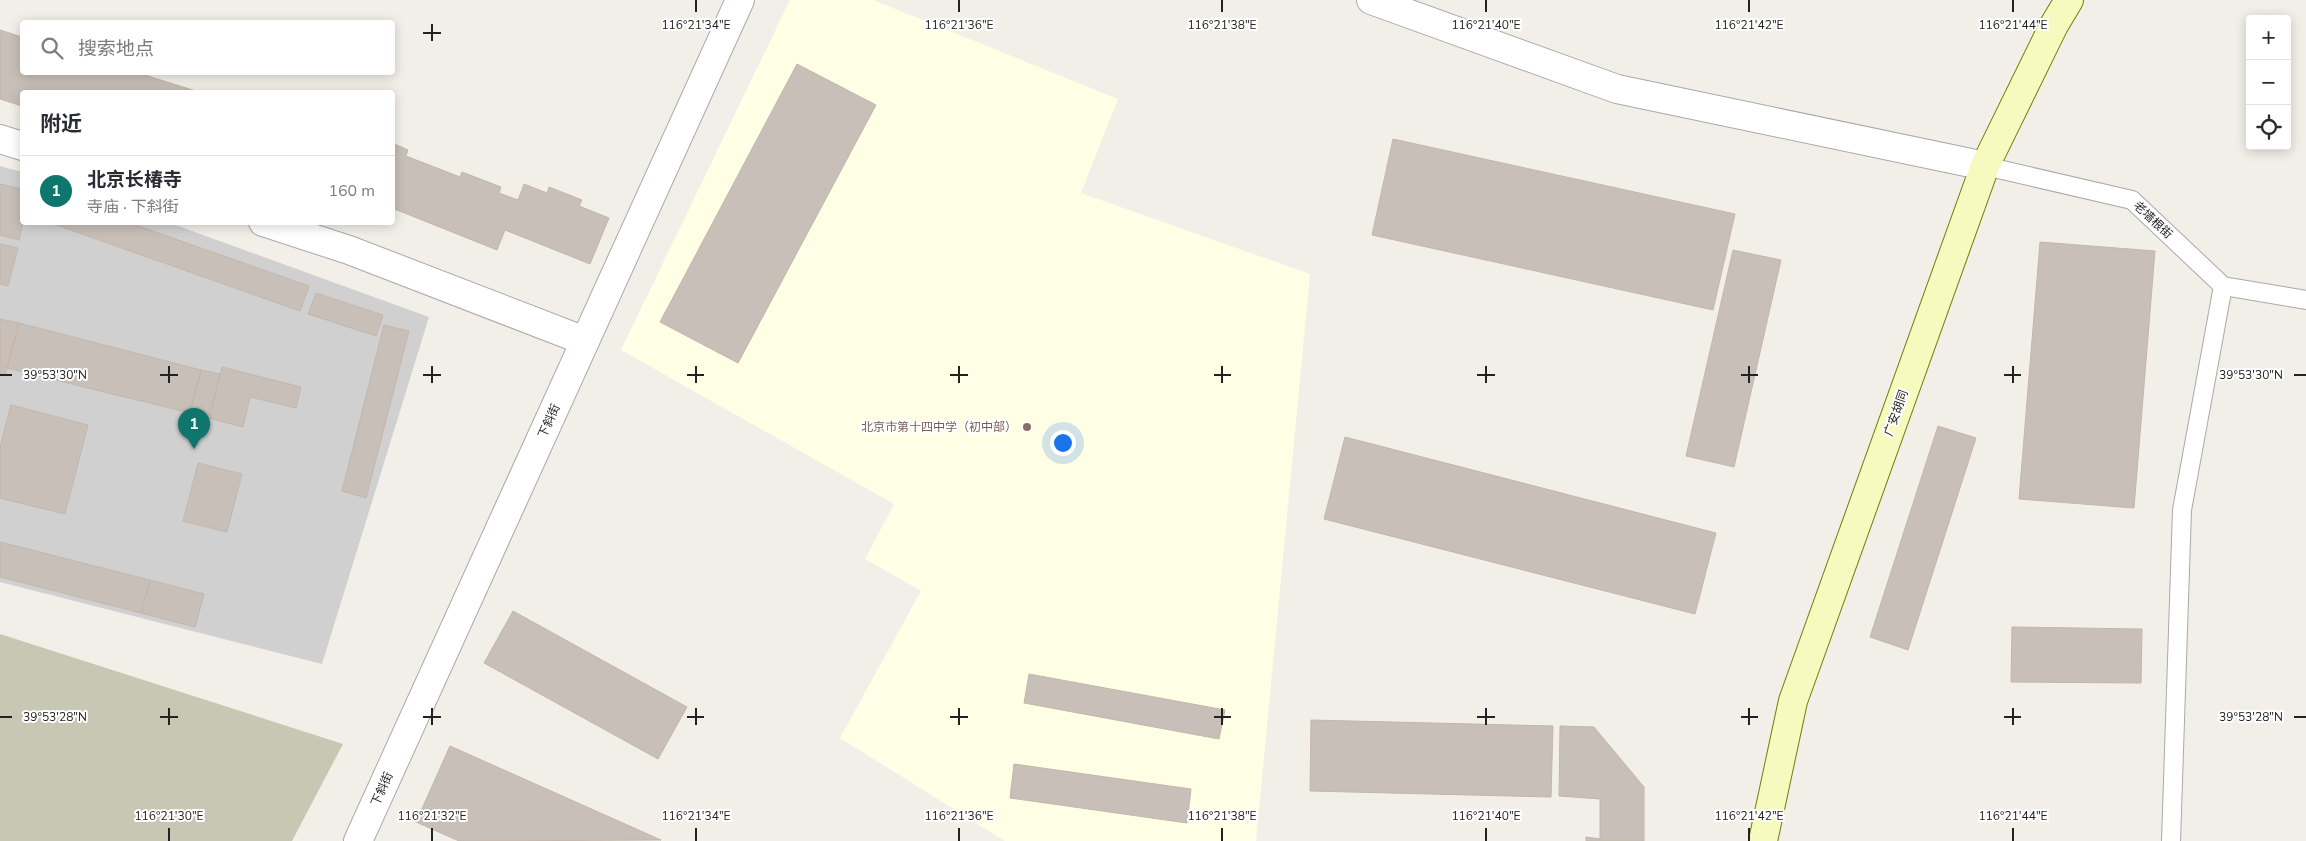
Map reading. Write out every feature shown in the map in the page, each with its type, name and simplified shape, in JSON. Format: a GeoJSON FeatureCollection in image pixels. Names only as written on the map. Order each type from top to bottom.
{"type":"FeatureCollection","features":[{"type":"Feature","properties":{"kind":"street","name":"下斜街"},"geometry":{"type":"LineString","coordinates":[[362,840],[740,0]]}},
{"type":"Feature","properties":{"kind":"street"},"geometry":{"type":"LineString","coordinates":[[1371,0],[1617,89],[1985,166]]}},
{"type":"Feature","properties":{"kind":"street","name":"广安胡同"},"geometry":{"type":"LineString","coordinates":[[1763,841],[1793,701],[1985,166],[2054,26],[2069,0]]}},
{"type":"Feature","properties":{"kind":"street"},"geometry":{"type":"LineString","coordinates":[[0,139],[20,145]]}},
{"type":"Feature","properties":{"kind":"street"},"geometry":{"type":"LineString","coordinates":[[272,225],[349,250],[585,341]]}},
{"type":"Feature","properties":{"kind":"lane","name":"老墙根街"},"geometry":{"type":"LineString","coordinates":[[1985,166],[2132,200],[2223,286]]}},
{"type":"Feature","properties":{"kind":"lane"},"geometry":{"type":"LineString","coordinates":[[2171,841],[2182,510],[2223,286],[2306,300]]}},
{"type":"Feature","properties":{"kind":"shaded area","name":"北京市第十四中学（初中部）"},"geometry":{"type":"Polygon","coordinates":[[[790,0],[873,0],[1118,99],[1081,193],[1310,274],[1256,841],[1005,841],[840,738],[921,591],[865,559],[894,504],[621,350],[790,0]]]}},
{"type":"Feature","properties":{"kind":"shaded area"},"geometry":{"type":"Polygon","coordinates":[[[0,166],[20,171],[20,225],[176,225],[429,317],[322,664],[0,582],[0,166]]]}},
{"type":"Feature","properties":{"kind":"shaded area"},"geometry":{"type":"Polygon","coordinates":[[[0,634],[343,744],[292,841],[0,841],[0,634]]]}},
{"type":"Feature","properties":{"kind":"building"},"geometry":{"type":"Polygon","coordinates":[[[0,30],[20,36],[20,75],[145,75],[193,90],[20,90],[20,105],[0,99],[0,30]]]}},
{"type":"Feature","properties":{"kind":"building"},"geometry":{"type":"Polygon","coordinates":[[[797,64],[876,105],[738,363],[660,322],[797,64]]]}},
{"type":"Feature","properties":{"kind":"building"},"geometry":{"type":"Polygon","coordinates":[[[1393,139],[1735,214],[1713,310],[1372,235],[1393,139]]]}},
{"type":"Feature","properties":{"kind":"building"},"geometry":{"type":"Polygon","coordinates":[[[395,144],[408,150],[406,156],[460,177],[462,172],[501,187],[499,193],[518,200],[524,184],[547,193],[549,187],[582,200],[579,206],[609,218],[590,264],[505,230],[497,250],[395,209],[395,144]]]}},
{"type":"Feature","properties":{"kind":"building"},"geometry":{"type":"Polygon","coordinates":[[[0,184],[20,189],[20,225],[22,225],[19,240],[0,235],[0,184]]]}},
{"type":"Feature","properties":{"kind":"building"},"geometry":{"type":"Polygon","coordinates":[[[56,225],[136,225],[309,286],[300,311],[56,225]]]}},
{"type":"Feature","properties":{"kind":"building"},"geometry":{"type":"Polygon","coordinates":[[[2040,242],[2155,251],[2134,508],[2019,499],[2040,242]]]}},
{"type":"Feature","properties":{"kind":"building"},"geometry":{"type":"Polygon","coordinates":[[[0,244],[18,248],[8,286],[0,284],[0,244]]]}},
{"type":"Feature","properties":{"kind":"building"},"geometry":{"type":"Polygon","coordinates":[[[1733,250],[1781,260],[1734,467],[1686,456],[1733,250]]]}},
{"type":"Feature","properties":{"kind":"building"},"geometry":{"type":"Polygon","coordinates":[[[316,293],[383,315],[376,336],[308,314],[316,293]]]}},
{"type":"Feature","properties":{"kind":"building"},"geometry":{"type":"Polygon","coordinates":[[[0,319],[19,323],[5,376],[0,374],[0,319]]]}},
{"type":"Feature","properties":{"kind":"building"},"geometry":{"type":"Polygon","coordinates":[[[19,323],[201,370],[190,413],[7,368],[19,323]]]}},
{"type":"Feature","properties":{"kind":"building"},"geometry":{"type":"Polygon","coordinates":[[[384,325],[409,331],[366,498],[342,491],[384,325]]]}},
{"type":"Feature","properties":{"kind":"building"},"geometry":{"type":"Polygon","coordinates":[[[222,367],[301,387],[296,408],[250,397],[243,427],[209,418],[222,367]]]}},
{"type":"Feature","properties":{"kind":"building"},"geometry":{"type":"Polygon","coordinates":[[[201,370],[220,374],[209,418],[190,413],[201,370]]]}},
{"type":"Feature","properties":{"kind":"building"},"geometry":{"type":"Polygon","coordinates":[[[11,405],[88,425],[65,514],[0,498],[0,447],[11,405]]]}},
{"type":"Feature","properties":{"kind":"building"},"geometry":{"type":"Polygon","coordinates":[[[1938,426],[1976,438],[1908,650],[1870,637],[1938,426]]]}},
{"type":"Feature","properties":{"kind":"building"},"geometry":{"type":"Polygon","coordinates":[[[1345,437],[1716,533],[1695,614],[1324,519],[1345,437]]]}},
{"type":"Feature","properties":{"kind":"building"},"geometry":{"type":"Polygon","coordinates":[[[198,463],[242,474],[227,532],[183,521],[198,463]]]}},
{"type":"Feature","properties":{"kind":"building"},"geometry":{"type":"Polygon","coordinates":[[[0,542],[150,580],[141,613],[0,577],[0,542]]]}},
{"type":"Feature","properties":{"kind":"building"},"geometry":{"type":"Polygon","coordinates":[[[150,580],[204,594],[195,627],[141,613],[150,580]]]}},
{"type":"Feature","properties":{"kind":"building"},"geometry":{"type":"Polygon","coordinates":[[[513,611],[687,707],[658,759],[484,663],[513,611]]]}},
{"type":"Feature","properties":{"kind":"building"},"geometry":{"type":"Polygon","coordinates":[[[2012,627],[2142,629],[2141,683],[2011,682],[2012,627]]]}},
{"type":"Feature","properties":{"kind":"building"},"geometry":{"type":"Polygon","coordinates":[[[1029,674],[1225,710],[1219,739],[1024,703],[1029,674]]]}},
{"type":"Feature","properties":{"kind":"building"},"geometry":{"type":"Polygon","coordinates":[[[1311,720],[1553,726],[1551,797],[1310,791],[1311,720]]]}},
{"type":"Feature","properties":{"kind":"building"},"geometry":{"type":"Polygon","coordinates":[[[1560,726],[1594,727],[1644,787],[1644,841],[1586,841],[1586,837],[1600,839],[1600,799],[1559,796],[1560,726]]]}},
{"type":"Feature","properties":{"kind":"building"},"geometry":{"type":"Polygon","coordinates":[[[450,746],[661,840],[459,841],[416,822],[450,746]]]}},
{"type":"Feature","properties":{"kind":"building"},"geometry":{"type":"Polygon","coordinates":[[[1014,764],[1191,789],[1187,823],[1010,798],[1014,764]]]}},
{"type":"Feature","properties":{"kind":"place","name":"北京市第十四中学（初中部）"},"geometry":{"type":"Point","coordinates":[1027,427]}},
{"type":"Feature","properties":{"kind":"place","name":"北京长椿寺"},"geometry":{"type":"Point","coordinates":[194,449]}}]}
